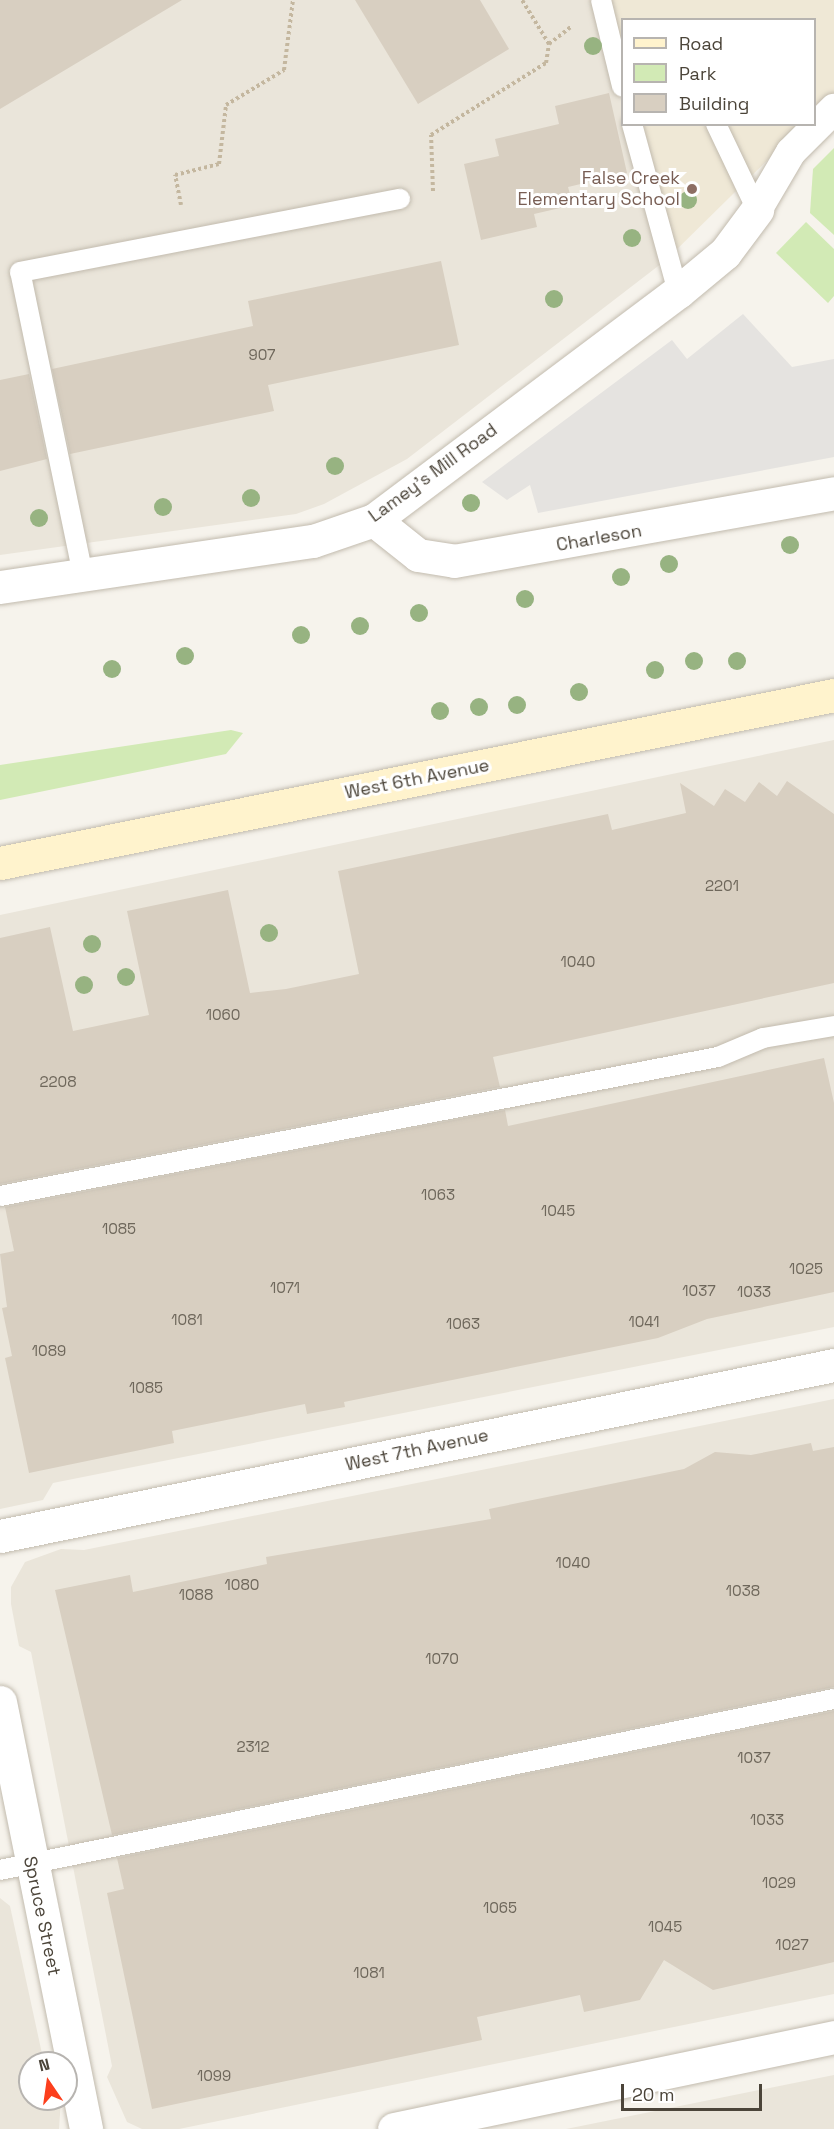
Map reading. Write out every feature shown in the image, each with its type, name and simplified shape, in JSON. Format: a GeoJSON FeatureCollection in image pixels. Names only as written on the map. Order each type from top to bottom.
{"type":"FeatureCollection","features":[{"type":"Feature","properties":{"kind":"main road","name":"West 6th Avenue"},"geometry":{"type":"LineString","coordinates":[[0,863],[834,695]]}},
{"type":"Feature","properties":{"kind":"street"},"geometry":{"type":"LineString","coordinates":[[757,210],[792,152],[834,110]]}},
{"type":"Feature","properties":{"kind":"street","name":"Lamey's Mill Road"},"geometry":{"type":"LineString","coordinates":[[0,587],[313,541],[374,520],[678,292],[725,253],[757,210]]}},
{"type":"Feature","properties":{"kind":"street","name":"Charleson"},"geometry":{"type":"LineString","coordinates":[[374,520],[418,555],[454,561],[834,493]]}},
{"type":"Feature","properties":{"kind":"street","name":"West 7th Avenue"},"geometry":{"type":"LineString","coordinates":[[0,1536],[834,1365]]}},
{"type":"Feature","properties":{"kind":"street","name":"Spruce Street"},"geometry":{"type":"LineString","coordinates":[[0,1702],[16,1866],[86,2129]]}},
{"type":"Feature","properties":{"kind":"street"},"geometry":{"type":"LineString","coordinates":[[394,2129],[834,2037]]}},
{"type":"Feature","properties":{"kind":"lane"},"geometry":{"type":"LineString","coordinates":[[601,0],[621,82]]}},
{"type":"Feature","properties":{"kind":"lane"},"geometry":{"type":"LineString","coordinates":[[633,126],[678,292]]}},
{"type":"Feature","properties":{"kind":"lane"},"geometry":{"type":"LineString","coordinates":[[718,126],[757,210]]}},
{"type":"Feature","properties":{"kind":"lane"},"geometry":{"type":"LineString","coordinates":[[83,575],[20,272],[187,238],[400,199]]}},
{"type":"Feature","properties":{"kind":"lane"},"geometry":{"type":"LineString","coordinates":[[0,1196],[706,1060],[763,1038],[834,1026]]}},
{"type":"Feature","properties":{"kind":"lane"},"geometry":{"type":"LineString","coordinates":[[16,1866],[834,1699]]}},
{"type":"Feature","properties":{"kind":"path"},"geometry":{"type":"LineString","coordinates":[[187,238],[175,175],[219,164],[225,105],[284,70],[293,0]]}},
{"type":"Feature","properties":{"kind":"path"},"geometry":{"type":"LineString","coordinates":[[400,199],[436,190],[431,135],[546,63],[549,44],[522,0]]}},
{"type":"Feature","properties":{"kind":"shaded area"},"geometry":{"type":"Polygon","coordinates":[[[0,0],[601,0],[621,82],[621,126],[632,126],[666,260],[407,459],[324,504],[296,514],[0,555],[0,0]]]}},
{"type":"Feature","properties":{"kind":"shaded area"},"geometry":{"type":"Polygon","coordinates":[[[601,0],[834,0],[834,94],[816,112],[816,18],[621,18],[621,82],[601,0]]]}},
{"type":"Feature","properties":{"kind":"shaded area","name":"False Creek Elementary School"},"geometry":{"type":"Polygon","coordinates":[[[632,126],[802,126],[666,260],[632,126]]]}},
{"type":"Feature","properties":{"kind":"shaded area"},"geometry":{"type":"Polygon","coordinates":[[[743,314],[792,367],[834,359],[834,457],[538,513],[530,485],[507,500],[482,482],[672,340],[687,359],[743,314]]]}},
{"type":"Feature","properties":{"kind":"shaded area"},"geometry":{"type":"Polygon","coordinates":[[[834,740],[834,1327],[53,1483],[43,1500],[0,1509],[0,915],[834,740]]]}},
{"type":"Feature","properties":{"kind":"shaded area"},"geometry":{"type":"Polygon","coordinates":[[[834,1399],[834,1994],[179,2129],[142,2129],[127,2122],[107,2077],[112,2066],[31,1652],[19,1646],[11,1604],[11,1587],[25,1562],[61,1549],[84,1550],[834,1399]]]}},
{"type":"Feature","properties":{"kind":"shaded area"},"geometry":{"type":"Polygon","coordinates":[[[0,1898],[10,1906],[41,2051],[18,2051],[18,2111],[60,2111],[59,2129],[0,2129],[0,1898]]]}},
{"type":"Feature","properties":{"kind":"shaded area"},"geometry":{"type":"Polygon","coordinates":[[[834,2075],[834,2129],[566,2129],[834,2075]]]}},
{"type":"Feature","properties":{"kind":"green space"},"geometry":{"type":"Polygon","coordinates":[[[834,148],[834,235],[810,213],[813,169],[834,148]]]}},
{"type":"Feature","properties":{"kind":"green space"},"geometry":{"type":"Polygon","coordinates":[[[806,222],[834,249],[834,296],[828,303],[776,253],[806,222]]]}},
{"type":"Feature","properties":{"kind":"green space"},"geometry":{"type":"Polygon","coordinates":[[[231,730],[243,733],[226,754],[0,800],[0,765],[231,730]]]}},
{"type":"Feature","properties":{"kind":"building"},"geometry":{"type":"Polygon","coordinates":[[[0,0],[182,0],[0,109],[0,0]]]}},
{"type":"Feature","properties":{"kind":"building"},"geometry":{"type":"Polygon","coordinates":[[[355,0],[480,0],[509,49],[418,104],[355,0]]]}},
{"type":"Feature","properties":{"kind":"building"},"geometry":{"type":"Polygon","coordinates":[[[609,93],[627,173],[568,187],[573,205],[534,214],[537,227],[481,240],[464,164],[499,156],[495,139],[559,124],[555,106],[609,93]]]}},
{"type":"Feature","properties":{"kind":"building"},"geometry":{"type":"Polygon","coordinates":[[[441,261],[459,345],[268,385],[274,411],[70,454],[52,369],[253,326],[248,301],[441,261]]]}},
{"type":"Feature","properties":{"kind":"building"},"geometry":{"type":"Polygon","coordinates":[[[29,374],[47,459],[0,471],[0,380],[29,374]]]}},
{"type":"Feature","properties":{"kind":"building"},"geometry":{"type":"Polygon","coordinates":[[[787,781],[834,814],[834,983],[493,1057],[500,1087],[0,1184],[0,938],[50,927],[73,1031],[149,1015],[127,911],[228,890],[250,993],[286,989],[359,974],[338,871],[608,814],[612,830],[686,813],[680,783],[714,806],[725,789],[745,802],[759,782],[777,796],[787,781]]]}},
{"type":"Feature","properties":{"kind":"building"},"geometry":{"type":"Polygon","coordinates":[[[824,1058],[834,1103],[834,1292],[707,1319],[658,1338],[344,1402],[345,1407],[307,1414],[305,1404],[172,1431],[174,1443],[29,1473],[5,1358],[12,1356],[2,1308],[7,1307],[0,1254],[14,1251],[5,1207],[505,1110],[508,1126],[824,1058]]]}},
{"type":"Feature","properties":{"kind":"building"},"geometry":{"type":"Polygon","coordinates":[[[811,1443],[813,1451],[834,1447],[834,1687],[112,1835],[55,1590],[130,1575],[133,1592],[267,1564],[266,1557],[491,1519],[489,1509],[684,1469],[715,1452],[751,1455],[811,1443]]]}},
{"type":"Feature","properties":{"kind":"building"},"geometry":{"type":"Polygon","coordinates":[[[834,1711],[834,1962],[713,1990],[664,1960],[640,2000],[584,2012],[580,1995],[477,2017],[482,2040],[152,2109],[107,1893],[124,1889],[117,1858],[834,1711]]]}},
{"type":"Feature","properties":{"kind":"place","name":"False Creek Elementary School"},"geometry":{"type":"Point","coordinates":[692,189]}}]}
